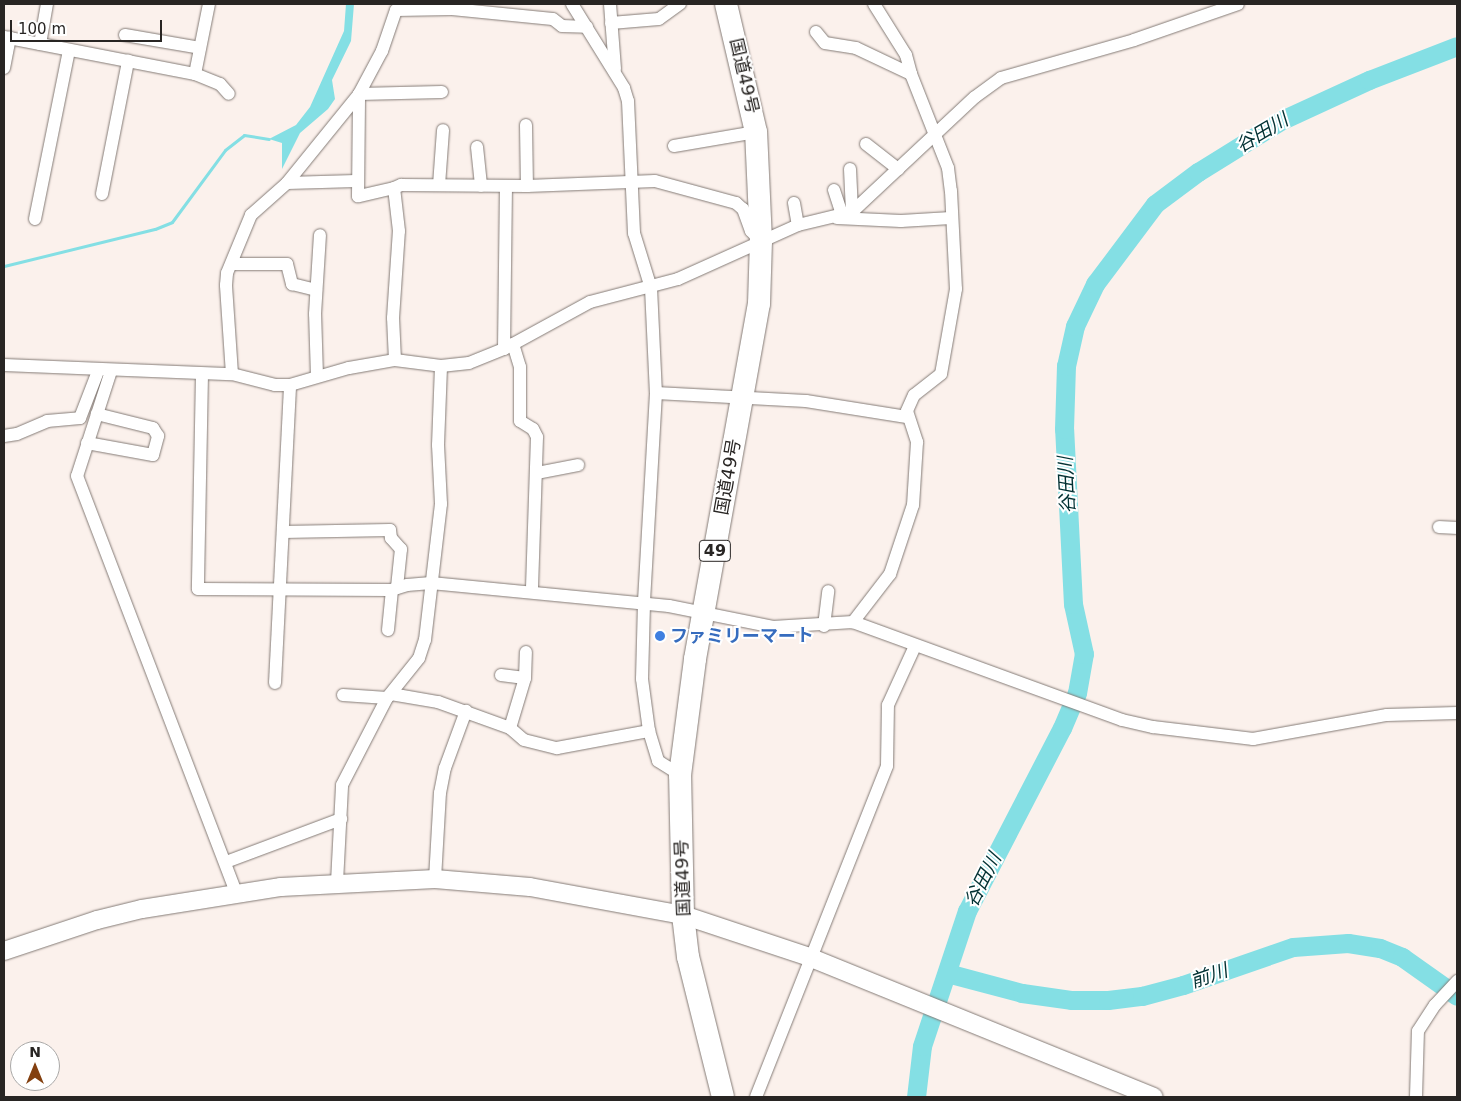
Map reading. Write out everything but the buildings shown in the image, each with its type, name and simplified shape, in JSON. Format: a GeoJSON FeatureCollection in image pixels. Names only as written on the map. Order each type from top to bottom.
{"type":"FeatureCollection","features":[{"type":"Feature","properties":{"kind":"highway","name":"国道49号"},"geometry":{"type":"LineString","coordinates":[[723,1097],[698,1005],[683,915],[680,776],[691,683],[759,304],[761,241],[756,132],[726,4]]}},
{"type":"Feature","properties":{"kind":"street"},"geometry":{"type":"LineString","coordinates":[[40,44],[46,4]]}},
{"type":"Feature","properties":{"kind":"street"},"geometry":{"type":"LineString","coordinates":[[195,74],[209,4]]}},
{"type":"Feature","properties":{"kind":"street"},"geometry":{"type":"LineString","coordinates":[[572,4],[615,72],[628,101],[634,233],[651,288],[656,393],[644,603],[642,679],[649,731],[658,761],[680,776]]}},
{"type":"Feature","properties":{"kind":"street"},"geometry":{"type":"LineString","coordinates":[[610,4],[615,72]]}},
{"type":"Feature","properties":{"kind":"street"},"geometry":{"type":"LineString","coordinates":[[611,23],[659,19],[680,4]]}},
{"type":"Feature","properties":{"kind":"street"},"geometry":{"type":"LineString","coordinates":[[853,622],[890,574],[913,505],[917,442],[907,417],[912,398],[941,374],[956,289],[948,168],[911,74],[906,55],[874,4]]}},
{"type":"Feature","properties":{"kind":"street"},"geometry":{"type":"LineString","coordinates":[[4,365],[104,371],[232,374],[257,382],[290,385],[318,376],[395,360],[441,366],[468,363],[508,347],[590,302],[651,288],[713,265],[798,225],[842,214],[898,169],[1000,78],[1134,40],[1238,4]]}},
{"type":"Feature","properties":{"kind":"street"},"geometry":{"type":"LineString","coordinates":[[232,374],[226,285],[250,215],[287,183],[359,94],[382,51],[397,7],[452,6],[553,19],[562,26],[587,27]]}},
{"type":"Feature","properties":{"kind":"street"},"geometry":{"type":"LineString","coordinates":[[816,32],[825,42],[856,48],[911,74]]}},
{"type":"Feature","properties":{"kind":"street"},"geometry":{"type":"LineString","coordinates":[[125,35],[200,48]]}},
{"type":"Feature","properties":{"kind":"street"},"geometry":{"type":"LineString","coordinates":[[4,68],[7,38],[195,74],[220,84],[229,94]]}},
{"type":"Feature","properties":{"kind":"street"},"geometry":{"type":"LineString","coordinates":[[35,219],[69,50]]}},
{"type":"Feature","properties":{"kind":"street"},"geometry":{"type":"LineString","coordinates":[[102,194],[128,61]]}},
{"type":"Feature","properties":{"kind":"street"},"geometry":{"type":"LineString","coordinates":[[359,94],[442,92]]}},
{"type":"Feature","properties":{"kind":"street"},"geometry":{"type":"LineString","coordinates":[[359,94],[362,99],[356,181],[358,196],[401,185],[527,186],[632,181],[674,184],[726,198],[743,209],[751,231],[761,241]]}},
{"type":"Feature","properties":{"kind":"street"},"geometry":{"type":"LineString","coordinates":[[526,125],[527,186]]}},
{"type":"Feature","properties":{"kind":"street"},"geometry":{"type":"LineString","coordinates":[[439,185],[443,130]]}},
{"type":"Feature","properties":{"kind":"street"},"geometry":{"type":"LineString","coordinates":[[674,146],[756,132]]}},
{"type":"Feature","properties":{"kind":"street"},"geometry":{"type":"LineString","coordinates":[[866,144],[898,169]]}},
{"type":"Feature","properties":{"kind":"street"},"geometry":{"type":"LineString","coordinates":[[477,147],[481,186]]}},
{"type":"Feature","properties":{"kind":"street"},"geometry":{"type":"LineString","coordinates":[[842,214],[850,169]]}},
{"type":"Feature","properties":{"kind":"street"},"geometry":{"type":"LineString","coordinates":[[287,183],[356,181]]}},
{"type":"Feature","properties":{"kind":"street"},"geometry":{"type":"LineString","coordinates":[[506,186],[508,347],[520,366],[520,421],[536,433],[537,473],[532,590]]}},
{"type":"Feature","properties":{"kind":"street"},"geometry":{"type":"LineString","coordinates":[[394,188],[399,231],[393,318],[395,360]]}},
{"type":"Feature","properties":{"kind":"street"},"geometry":{"type":"LineString","coordinates":[[834,190],[842,214],[848,221],[951,218]]}},
{"type":"Feature","properties":{"kind":"street"},"geometry":{"type":"LineString","coordinates":[[794,203],[798,225]]}},
{"type":"Feature","properties":{"kind":"street"},"geometry":{"type":"LineString","coordinates":[[318,376],[316,290],[320,235]]}},
{"type":"Feature","properties":{"kind":"street"},"geometry":{"type":"LineString","coordinates":[[232,264],[287,264],[292,284],[316,290]]}},
{"type":"Feature","properties":{"kind":"street"},"geometry":{"type":"LineString","coordinates":[[337,882],[342,785],[347,772],[389,696],[423,650],[441,504],[438,445],[441,366]]}},
{"type":"Feature","properties":{"kind":"street"},"geometry":{"type":"LineString","coordinates":[[104,371],[97,414],[77,476],[236,892]]}},
{"type":"Feature","properties":{"kind":"street"},"geometry":{"type":"LineString","coordinates":[[4,436],[17,434],[46,421],[80,418],[104,371]]}},
{"type":"Feature","properties":{"kind":"street"},"geometry":{"type":"LineString","coordinates":[[202,374],[198,589],[394,589],[431,583],[532,590],[644,603],[705,612],[773,627],[824,626],[853,622],[1031,689],[1106,714],[1153,727],[1253,739],[1387,715],[1457,714]]}},
{"type":"Feature","properties":{"kind":"street"},"geometry":{"type":"LineString","coordinates":[[276,683],[290,385]]}},
{"type":"Feature","properties":{"kind":"street"},"geometry":{"type":"LineString","coordinates":[[656,393],[806,401],[907,417]]}},
{"type":"Feature","properties":{"kind":"street"},"geometry":{"type":"LineString","coordinates":[[87,443],[154,455],[158,436],[153,428],[97,414]]}},
{"type":"Feature","properties":{"kind":"street"},"geometry":{"type":"LineString","coordinates":[[537,473],[578,465]]}},
{"type":"Feature","properties":{"kind":"street"},"geometry":{"type":"LineString","coordinates":[[1439,526],[1457,528]]}},
{"type":"Feature","properties":{"kind":"street"},"geometry":{"type":"LineString","coordinates":[[282,532],[390,530],[391,538],[401,549],[388,630]]}},
{"type":"Feature","properties":{"kind":"street"},"geometry":{"type":"LineString","coordinates":[[824,626],[828,591]]}},
{"type":"Feature","properties":{"kind":"street"},"geometry":{"type":"LineString","coordinates":[[756,1097],[809,957],[887,766],[888,705],[915,646]]}},
{"type":"Feature","properties":{"kind":"street"},"geometry":{"type":"LineString","coordinates":[[510,728],[525,678],[526,652]]}},
{"type":"Feature","properties":{"kind":"street"},"geometry":{"type":"LineString","coordinates":[[502,675],[525,678]]}},
{"type":"Feature","properties":{"kind":"street"},"geometry":{"type":"LineString","coordinates":[[343,695],[389,696],[438,702],[510,728],[524,740],[557,748],[649,731]]}},
{"type":"Feature","properties":{"kind":"street"},"geometry":{"type":"LineString","coordinates":[[435,879],[440,793],[445,768],[466,711]]}},
{"type":"Feature","properties":{"kind":"street"},"geometry":{"type":"LineString","coordinates":[[226,862],[341,820]]}},
{"type":"Feature","properties":{"kind":"street"},"geometry":{"type":"LineString","coordinates":[[4,951],[97,920],[236,892],[337,882],[435,879],[530,887],[683,915],[809,957],[1154,1097]]}},
{"type":"Feature","properties":{"kind":"street"},"geometry":{"type":"LineString","coordinates":[[1416,1097],[1418,1031],[1447,991],[1457,981]]}},
{"type":"Feature","properties":{"kind":"water"},"geometry":{"type":"Polygon","coordinates":[[[346,4],[354,4],[351,41],[332,80],[335,99],[328,109],[300,133],[282,169],[282,143],[269,139],[296,125],[310,107],[344,31],[346,4]]]}},
{"type":"Feature","properties":{"kind":"waterway","name":"谷田川"},"geometry":{"type":"LineString","coordinates":[[916,1097],[922,1046],[967,911],[1062,728],[1077,693],[1084,654],[1073,604],[1064,429],[1066,366],[1075,326],[1095,284],[1155,204],[1198,172],[1282,120],[1369,80],[1457,46]]}},
{"type":"Feature","properties":{"kind":"waterway"},"geometry":{"type":"LineString","coordinates":[[4,266],[155,229],[172,222],[225,150],[244,135],[269,139]]}},
{"type":"Feature","properties":{"kind":"waterway","name":"前川"},"geometry":{"type":"LineString","coordinates":[[947,973],[1022,993],[1071,1000],[1108,1000],[1142,996],[1183,985],[1293,947],[1348,943],[1380,948],[1402,957],[1457,996]]}},
{"type":"Feature","properties":{"kind":"place","name":"ファミリーマート"},"geometry":{"type":"Point","coordinates":[660,636]}}]}
